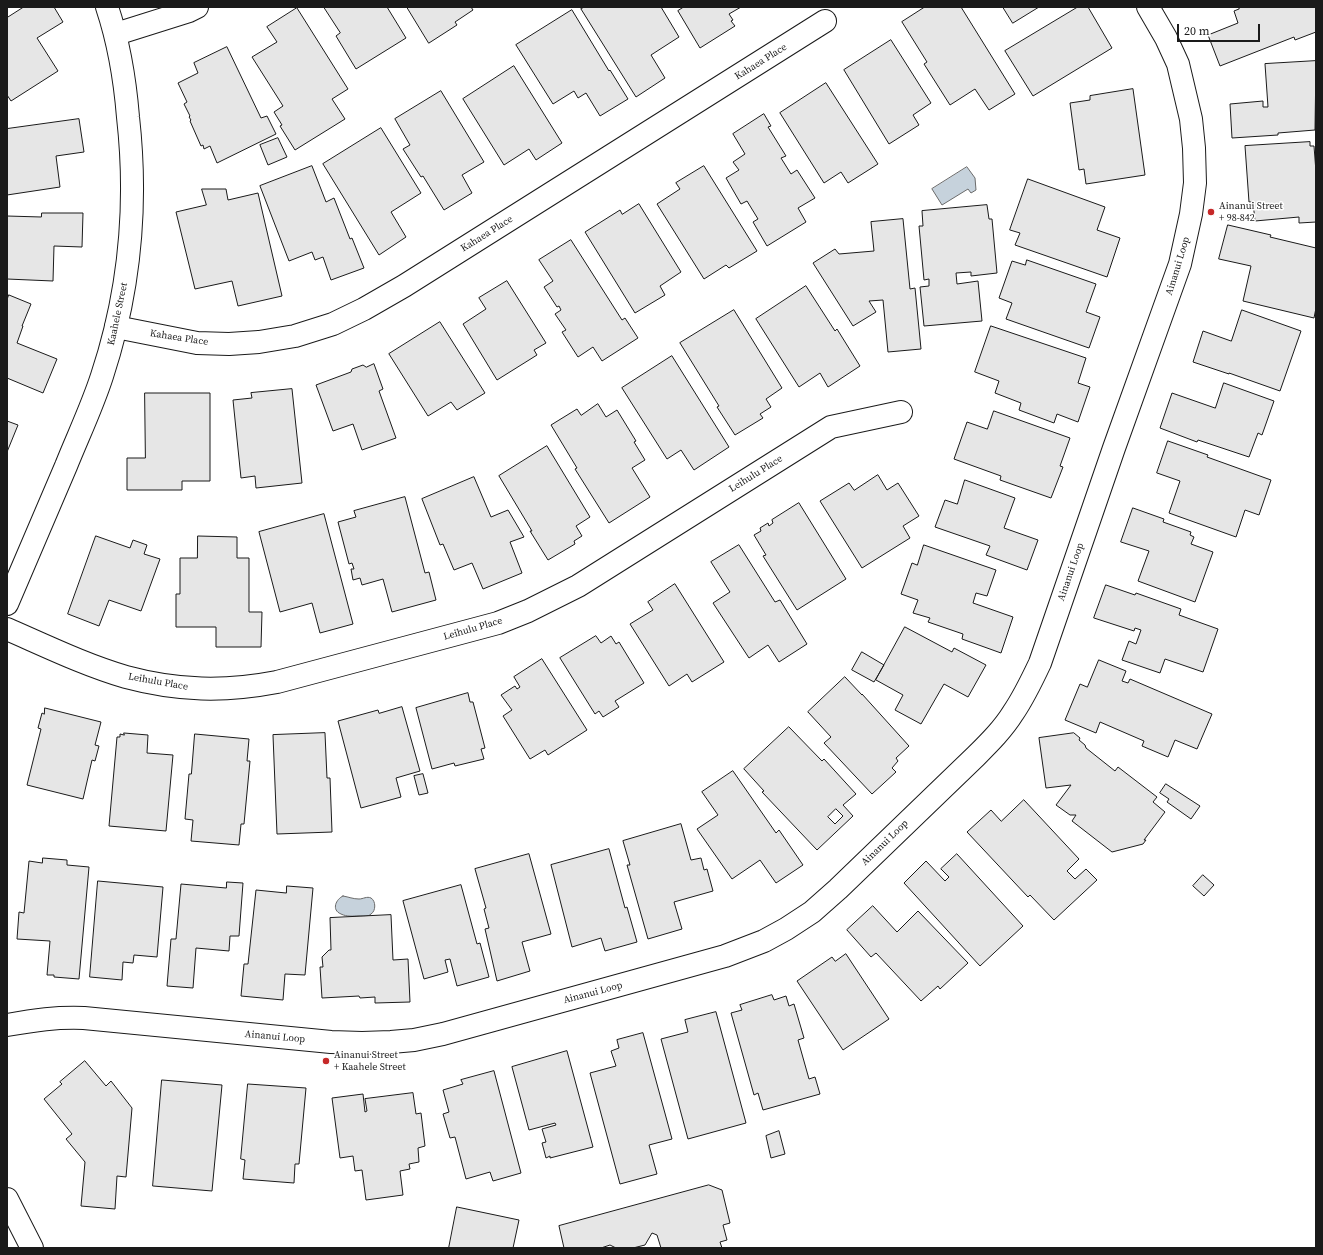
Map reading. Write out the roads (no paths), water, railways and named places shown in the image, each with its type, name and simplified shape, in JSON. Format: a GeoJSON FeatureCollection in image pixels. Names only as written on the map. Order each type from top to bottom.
{"type":"FeatureCollection","features":[{"type":"Feature","properties":{"kind":"street","name":"Kaahele Street"},"geometry":{"type":"LineString","coordinates":[[7,604],[85,420],[102,376],[116,327],[125,281],[131,239],[133,195],[131,144],[126,96],[116,34],[107,7]]}},
{"type":"Feature","properties":{"kind":"street"},"geometry":{"type":"LineString","coordinates":[[116,34],[189,11],[197,7]]}},
{"type":"Feature","properties":{"kind":"street","name":"Ainanui Loop"},"geometry":{"type":"LineString","coordinates":[[7,1025],[52,1018],[84,1018],[331,1042],[362,1043],[414,1040],[442,1034],[746,949],[786,929],[812,912],[838,889],[997,735],[1014,712],[1029,687],[1040,663],[1180,264],[1191,214],[1195,183],[1191,119],[1178,64],[1166,38],[1148,7]]}},
{"type":"Feature","properties":{"kind":"street","name":"Kahaea Place"},"geometry":{"type":"LineString","coordinates":[[116,327],[197,343],[229,344],[259,342],[295,336],[333,324],[364,309],[404,286],[825,21]]}},
{"type":"Feature","properties":{"kind":"street","name":"Leihulu Place"},"geometry":{"type":"LineString","coordinates":[[7,629],[104,670],[151,683],[196,689],[225,689],[250,687],[277,682],[498,623],[528,611],[578,586],[831,427],[901,412]]}},
{"type":"Feature","properties":{"kind":"street"},"geometry":{"type":"LineString","coordinates":[[7,1199],[28,1247]]}},
{"type":"Feature","properties":{"kind":"place","name":"Ainanui Street + 98-842"},"geometry":{"type":"Point","coordinates":[1211,212]}},
{"type":"Feature","properties":{"kind":"place","name":"Ainanui Street + Kaahele Street"},"geometry":{"type":"Point","coordinates":[326,1061]}}]}
